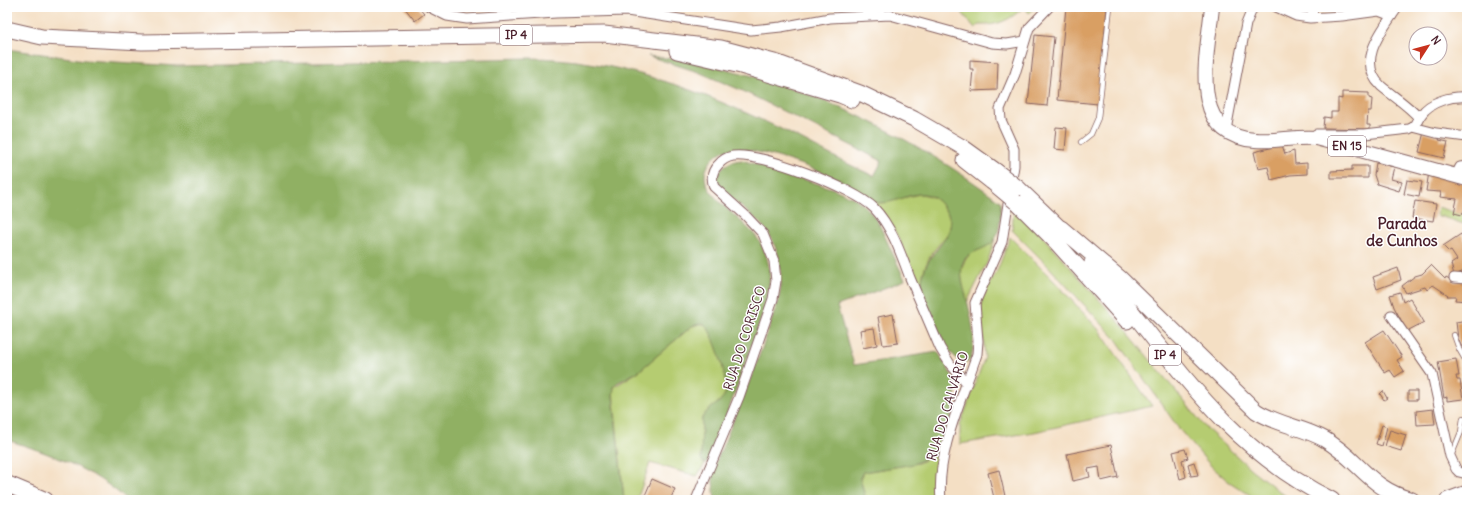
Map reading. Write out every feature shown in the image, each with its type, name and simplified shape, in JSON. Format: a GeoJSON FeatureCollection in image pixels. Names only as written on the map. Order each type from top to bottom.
{"type":"FeatureCollection","features":[{"type":"Feature","properties":{"kind":"highway","name":"IP 4"},"geometry":{"type":"LineString","coordinates":[[7,29],[42,37],[142,42],[604,34],[721,48],[778,63],[860,93],[914,119],[964,148],[994,177],[1061,228],[1115,291],[1184,379],[1219,417],[1267,461],[1310,489],[1332,500]]}},
{"type":"Feature","properties":{"kind":"highway","name":"IP 4"},"geometry":{"type":"LineString","coordinates":[[7,38],[41,45],[142,50],[604,42],[675,50],[741,66],[840,95],[910,127],[994,177]]}},
{"type":"Feature","properties":{"kind":"highway","name":"IP 4"},"geometry":{"type":"LineString","coordinates":[[1017,195],[1056,242],[1188,392],[1227,433],[1258,460],[1295,486],[1320,500]]}},
{"type":"Feature","properties":{"kind":"highway"},"geometry":{"type":"LineString","coordinates":[[1061,228],[1121,278],[1256,411],[1278,423],[1324,439],[1337,448],[1369,478],[1383,488],[1399,497],[1412,500]]}},
{"type":"Feature","properties":{"kind":"highway"},"geometry":{"type":"LineString","coordinates":[[7,484],[45,500]]}},
{"type":"Feature","properties":{"kind":"highway"},"geometry":{"type":"LineString","coordinates":[[1448,500],[1467,493]]}},
{"type":"Feature","properties":{"kind":"main road","name":"EN 15"},"geometry":{"type":"LineString","coordinates":[[1212,7],[1207,67],[1207,97],[1211,114],[1226,130],[1239,137],[1255,140],[1305,137],[1325,140],[1462,177]]}},
{"type":"Feature","properties":{"kind":"street"},"geometry":{"type":"LineString","coordinates":[[429,7],[447,16],[467,19],[556,12],[627,11],[751,30],[782,27],[830,18],[890,15],[992,43],[1007,44],[1025,41]]}},
{"type":"Feature","properties":{"kind":"street","name":"RUA DO CALVÁRIO"},"geometry":{"type":"LineString","coordinates":[[941,500],[940,484],[943,459],[978,348],[975,303],[1002,242],[1014,166],[1014,149],[1001,120],[1000,109],[1015,74],[1031,24],[1049,7]]}},
{"type":"Feature","properties":{"kind":"street"},"geometry":{"type":"LineString","coordinates":[[1226,130],[1246,24],[1253,7]]}},
{"type":"Feature","properties":{"kind":"street"},"geometry":{"type":"LineString","coordinates":[[1276,7],[1296,16],[1348,16],[1379,12],[1392,16]]}},
{"type":"Feature","properties":{"kind":"street"},"geometry":{"type":"LineString","coordinates":[[1312,7],[1313,17]]}},
{"type":"Feature","properties":{"kind":"street"},"geometry":{"type":"LineString","coordinates":[[1398,7],[1372,49],[1370,61],[1372,71],[1381,85],[1419,118]]}},
{"type":"Feature","properties":{"kind":"street"},"geometry":{"type":"LineString","coordinates":[[1413,127],[1417,124],[1419,118],[1426,109],[1451,98],[1467,97]]}},
{"type":"Feature","properties":{"kind":"street"},"geometry":{"type":"LineString","coordinates":[[1305,137],[1324,134],[1378,133],[1413,127],[1436,133],[1467,137]]}},
{"type":"Feature","properties":{"kind":"street","name":"RUA DO CORISCO"},"geometry":{"type":"LineString","coordinates":[[696,500],[738,397],[773,299],[776,281],[774,261],[763,234],[745,214],[714,187],[712,182],[713,171],[726,158],[733,156],[750,157],[787,167],[846,188],[873,208],[892,236],[940,348],[950,364],[967,382]]}},
{"type":"Feature","properties":{"kind":"street"},"geometry":{"type":"LineString","coordinates":[[1462,177],[1460,166],[1467,166]]}},
{"type":"Feature","properties":{"kind":"street"},"geometry":{"type":"LineString","coordinates":[[1454,278],[1467,279]]}},
{"type":"Feature","properties":{"kind":"street"},"geometry":{"type":"LineString","coordinates":[[1391,315],[1433,377],[1450,458],[1459,472],[1467,474]]}},
{"type":"Feature","properties":{"kind":"lane"},"geometry":{"type":"LineString","coordinates":[[1081,142],[1091,134],[1098,118],[1110,7]]}},
{"type":"Feature","properties":{"kind":"lane"},"geometry":{"type":"LineString","coordinates":[[1454,335],[1459,350],[1467,363]]}},
{"type":"Feature","properties":{"kind":"lane"},"geometry":{"type":"LineString","coordinates":[[1450,458],[1461,432],[1463,418]]}},
{"type":"Feature","properties":{"kind":"green space"},"geometry":{"type":"Polygon","coordinates":[[[957,7],[1024,7],[1009,19],[998,23],[979,25],[975,28],[957,7]]]}},
{"type":"Feature","properties":{"kind":"green space"},"geometry":{"type":"Polygon","coordinates":[[[1024,7],[1036,7],[1029,13],[1024,7]]]}},
{"type":"Feature","properties":{"kind":"green space"},"geometry":{"type":"Polygon","coordinates":[[[7,49],[85,60],[177,66],[529,58],[562,59],[626,70],[658,79],[719,101],[779,128],[874,176],[882,161],[743,91],[698,72],[648,56],[696,63],[743,73],[834,105],[878,125],[961,174],[1001,202],[999,226],[995,239],[987,246],[968,256],[962,265],[962,280],[973,328],[973,351],[971,359],[964,363],[957,359],[950,351],[938,331],[922,290],[922,278],[925,268],[930,258],[947,235],[950,227],[950,219],[948,214],[938,201],[931,196],[923,194],[891,202],[874,202],[844,182],[803,165],[750,150],[725,150],[718,154],[709,164],[705,175],[707,184],[719,202],[747,227],[761,244],[768,264],[770,280],[764,308],[728,412],[711,454],[705,464],[701,459],[702,418],[707,411],[723,397],[726,388],[720,356],[707,327],[703,323],[692,326],[639,371],[617,383],[614,387],[613,396],[624,500],[127,500],[114,489],[86,471],[55,457],[7,440],[7,49]]]}},
{"type":"Feature","properties":{"kind":"green space"},"geometry":{"type":"Polygon","coordinates":[[[742,160],[834,189],[856,199],[869,210],[879,224],[905,280],[837,306],[854,365],[938,352],[953,377],[956,389],[951,419],[940,451],[914,464],[863,472],[860,478],[866,500],[715,500],[713,469],[757,361],[776,308],[781,284],[777,253],[767,231],[727,195],[717,180],[722,168],[729,163],[742,160]]]}},
{"type":"Feature","properties":{"kind":"green space"},"geometry":{"type":"Polygon","coordinates":[[[920,194],[936,199],[948,215],[950,222],[948,233],[935,249],[927,263],[922,277],[922,290],[895,231],[874,202],[880,203],[920,194]]]}},
{"type":"Feature","properties":{"kind":"green space"},"geometry":{"type":"Polygon","coordinates":[[[1438,207],[1462,215],[1463,212],[1467,213],[1467,225],[1436,215],[1438,207]]]}},
{"type":"Feature","properties":{"kind":"green space"},"geometry":{"type":"Polygon","coordinates":[[[1014,208],[1026,218],[1120,323],[1206,428],[1252,470],[1291,500],[1258,500],[1228,481],[1211,466],[1179,429],[1116,339],[1012,230],[1014,208]]]}},
{"type":"Feature","properties":{"kind":"green space"},"geometry":{"type":"Polygon","coordinates":[[[1010,237],[1053,280],[1099,330],[1152,406],[1034,432],[960,444],[960,425],[985,357],[981,311],[982,298],[998,269],[1010,237]]]}},
{"type":"Feature","properties":{"kind":"green space"},"geometry":{"type":"Polygon","coordinates":[[[995,239],[988,261],[967,302],[962,280],[962,266],[970,255],[995,239]]]}},
{"type":"Feature","properties":{"kind":"green space"},"geometry":{"type":"Polygon","coordinates":[[[698,323],[707,325],[711,330],[725,373],[726,382],[724,396],[702,418],[702,462],[705,464],[697,476],[650,463],[637,500],[624,500],[613,391],[614,387],[639,371],[692,326],[698,323]]]}},
{"type":"Feature","properties":{"kind":"green space"},"geometry":{"type":"Polygon","coordinates":[[[941,449],[935,478],[936,500],[866,500],[860,478],[863,472],[918,463],[939,453],[941,449]]]}},
{"type":"Feature","properties":{"kind":"building"},"geometry":{"type":"Polygon","coordinates":[[[404,7],[418,7],[424,14],[415,21],[404,7]]]}},
{"type":"Feature","properties":{"kind":"building"},"geometry":{"type":"Polygon","coordinates":[[[1066,7],[1107,7],[1098,104],[1057,100],[1066,7]]]}},
{"type":"Feature","properties":{"kind":"building"},"geometry":{"type":"Polygon","coordinates":[[[1035,35],[1054,37],[1047,106],[1028,104],[1035,35]]]}},
{"type":"Feature","properties":{"kind":"building"},"geometry":{"type":"Polygon","coordinates":[[[970,60],[998,62],[997,90],[971,91],[973,69],[970,69],[970,60]]]}},
{"type":"Feature","properties":{"kind":"building"},"geometry":{"type":"Polygon","coordinates":[[[1342,92],[1369,93],[1369,98],[1372,99],[1371,111],[1368,111],[1367,125],[1370,125],[1370,129],[1323,128],[1324,117],[1331,118],[1331,112],[1338,112],[1338,98],[1342,99],[1342,92]]]}},
{"type":"Feature","properties":{"kind":"building"},"geometry":{"type":"Polygon","coordinates":[[[1056,127],[1067,128],[1065,150],[1054,149],[1056,127]]]}},
{"type":"Feature","properties":{"kind":"building"},"geometry":{"type":"Polygon","coordinates":[[[1424,132],[1440,137],[1439,140],[1448,142],[1444,158],[1419,152],[1424,132]]]}},
{"type":"Feature","properties":{"kind":"building"},"geometry":{"type":"Polygon","coordinates":[[[1282,145],[1285,154],[1294,151],[1295,164],[1307,163],[1307,174],[1290,175],[1271,180],[1268,167],[1258,169],[1254,152],[1282,145]]]}},
{"type":"Feature","properties":{"kind":"building"},"geometry":{"type":"Polygon","coordinates":[[[1376,163],[1394,167],[1391,179],[1402,182],[1399,191],[1377,184],[1374,175],[1376,163]]]}},
{"type":"Feature","properties":{"kind":"building"},"geometry":{"type":"Polygon","coordinates":[[[1352,166],[1368,166],[1368,178],[1331,178],[1331,171],[1352,170],[1352,166]]]}},
{"type":"Feature","properties":{"kind":"building"},"geometry":{"type":"Polygon","coordinates":[[[1429,172],[1467,184],[1467,213],[1463,212],[1462,215],[1454,213],[1457,199],[1440,197],[1441,192],[1426,191],[1429,172]]]}},
{"type":"Feature","properties":{"kind":"building"},"geometry":{"type":"Polygon","coordinates":[[[1407,180],[1422,182],[1419,197],[1404,194],[1407,180]]]}},
{"type":"Feature","properties":{"kind":"building"},"geometry":{"type":"Polygon","coordinates":[[[1415,201],[1436,204],[1433,221],[1412,218],[1415,201]]]}},
{"type":"Feature","properties":{"kind":"building"},"geometry":{"type":"Polygon","coordinates":[[[1461,234],[1467,244],[1467,270],[1454,275],[1451,264],[1457,260],[1451,251],[1449,252],[1443,246],[1461,234]]]}},
{"type":"Feature","properties":{"kind":"building"},"geometry":{"type":"Polygon","coordinates":[[[1431,265],[1445,279],[1446,277],[1455,282],[1467,280],[1467,301],[1455,300],[1456,296],[1447,296],[1448,295],[1433,285],[1427,290],[1425,287],[1406,293],[1402,286],[1415,276],[1422,274],[1431,265]]]}},
{"type":"Feature","properties":{"kind":"building"},"geometry":{"type":"Polygon","coordinates":[[[1398,268],[1401,280],[1377,289],[1373,277],[1398,268]]]}},
{"type":"Feature","properties":{"kind":"building"},"geometry":{"type":"Polygon","coordinates":[[[1400,292],[1403,302],[1410,298],[1424,322],[1407,331],[1394,307],[1390,295],[1400,292]]]}},
{"type":"Feature","properties":{"kind":"building"},"geometry":{"type":"Polygon","coordinates":[[[893,314],[898,343],[883,345],[878,317],[893,314]]]}},
{"type":"Feature","properties":{"kind":"building"},"geometry":{"type":"Polygon","coordinates":[[[1467,320],[1467,346],[1462,347],[1458,339],[1456,322],[1467,320]]]}},
{"type":"Feature","properties":{"kind":"building"},"geometry":{"type":"Polygon","coordinates":[[[874,328],[877,345],[863,348],[860,330],[874,328]]]}},
{"type":"Feature","properties":{"kind":"building"},"geometry":{"type":"Polygon","coordinates":[[[1384,330],[1402,357],[1397,360],[1404,371],[1395,377],[1390,370],[1385,373],[1365,342],[1384,330]]]}},
{"type":"Feature","properties":{"kind":"building"},"geometry":{"type":"Polygon","coordinates":[[[1456,359],[1459,376],[1456,376],[1457,380],[1460,380],[1463,399],[1447,401],[1447,397],[1444,398],[1438,362],[1456,359]]]}},
{"type":"Feature","properties":{"kind":"building"},"geometry":{"type":"Polygon","coordinates":[[[1383,391],[1387,398],[1384,400],[1380,394],[1383,391]]]}},
{"type":"Feature","properties":{"kind":"building"},"geometry":{"type":"Polygon","coordinates":[[[1408,391],[1417,391],[1417,400],[1408,400],[1408,391]]]}},
{"type":"Feature","properties":{"kind":"building"},"geometry":{"type":"Polygon","coordinates":[[[1433,409],[1435,424],[1417,425],[1416,411],[1433,409]]]}},
{"type":"Feature","properties":{"kind":"building"},"geometry":{"type":"Polygon","coordinates":[[[1382,425],[1387,427],[1382,446],[1376,444],[1382,425]]]}},
{"type":"Feature","properties":{"kind":"building"},"geometry":{"type":"Polygon","coordinates":[[[1390,430],[1406,435],[1401,451],[1385,446],[1390,430]]]}},
{"type":"Feature","properties":{"kind":"building"},"geometry":{"type":"Polygon","coordinates":[[[1111,445],[1118,477],[1101,481],[1099,467],[1088,469],[1090,477],[1073,481],[1067,454],[1111,445]]]}},
{"type":"Feature","properties":{"kind":"building"},"geometry":{"type":"Polygon","coordinates":[[[1185,449],[1188,458],[1182,460],[1186,477],[1180,479],[1173,452],[1185,449]]]}},
{"type":"Feature","properties":{"kind":"building"},"geometry":{"type":"Polygon","coordinates":[[[1194,462],[1198,475],[1191,476],[1188,464],[1194,462]]]}},
{"type":"Feature","properties":{"kind":"building"},"geometry":{"type":"Polygon","coordinates":[[[999,470],[1005,496],[994,498],[988,473],[999,470]]]}},
{"type":"Feature","properties":{"kind":"building"},"geometry":{"type":"Polygon","coordinates":[[[652,479],[675,489],[670,500],[643,500],[652,479]]]}},
{"type":"Feature","properties":{"kind":"district","name":"Parada de Cunhos"},"geometry":{"type":"Point","coordinates":[1402,232]}}]}
